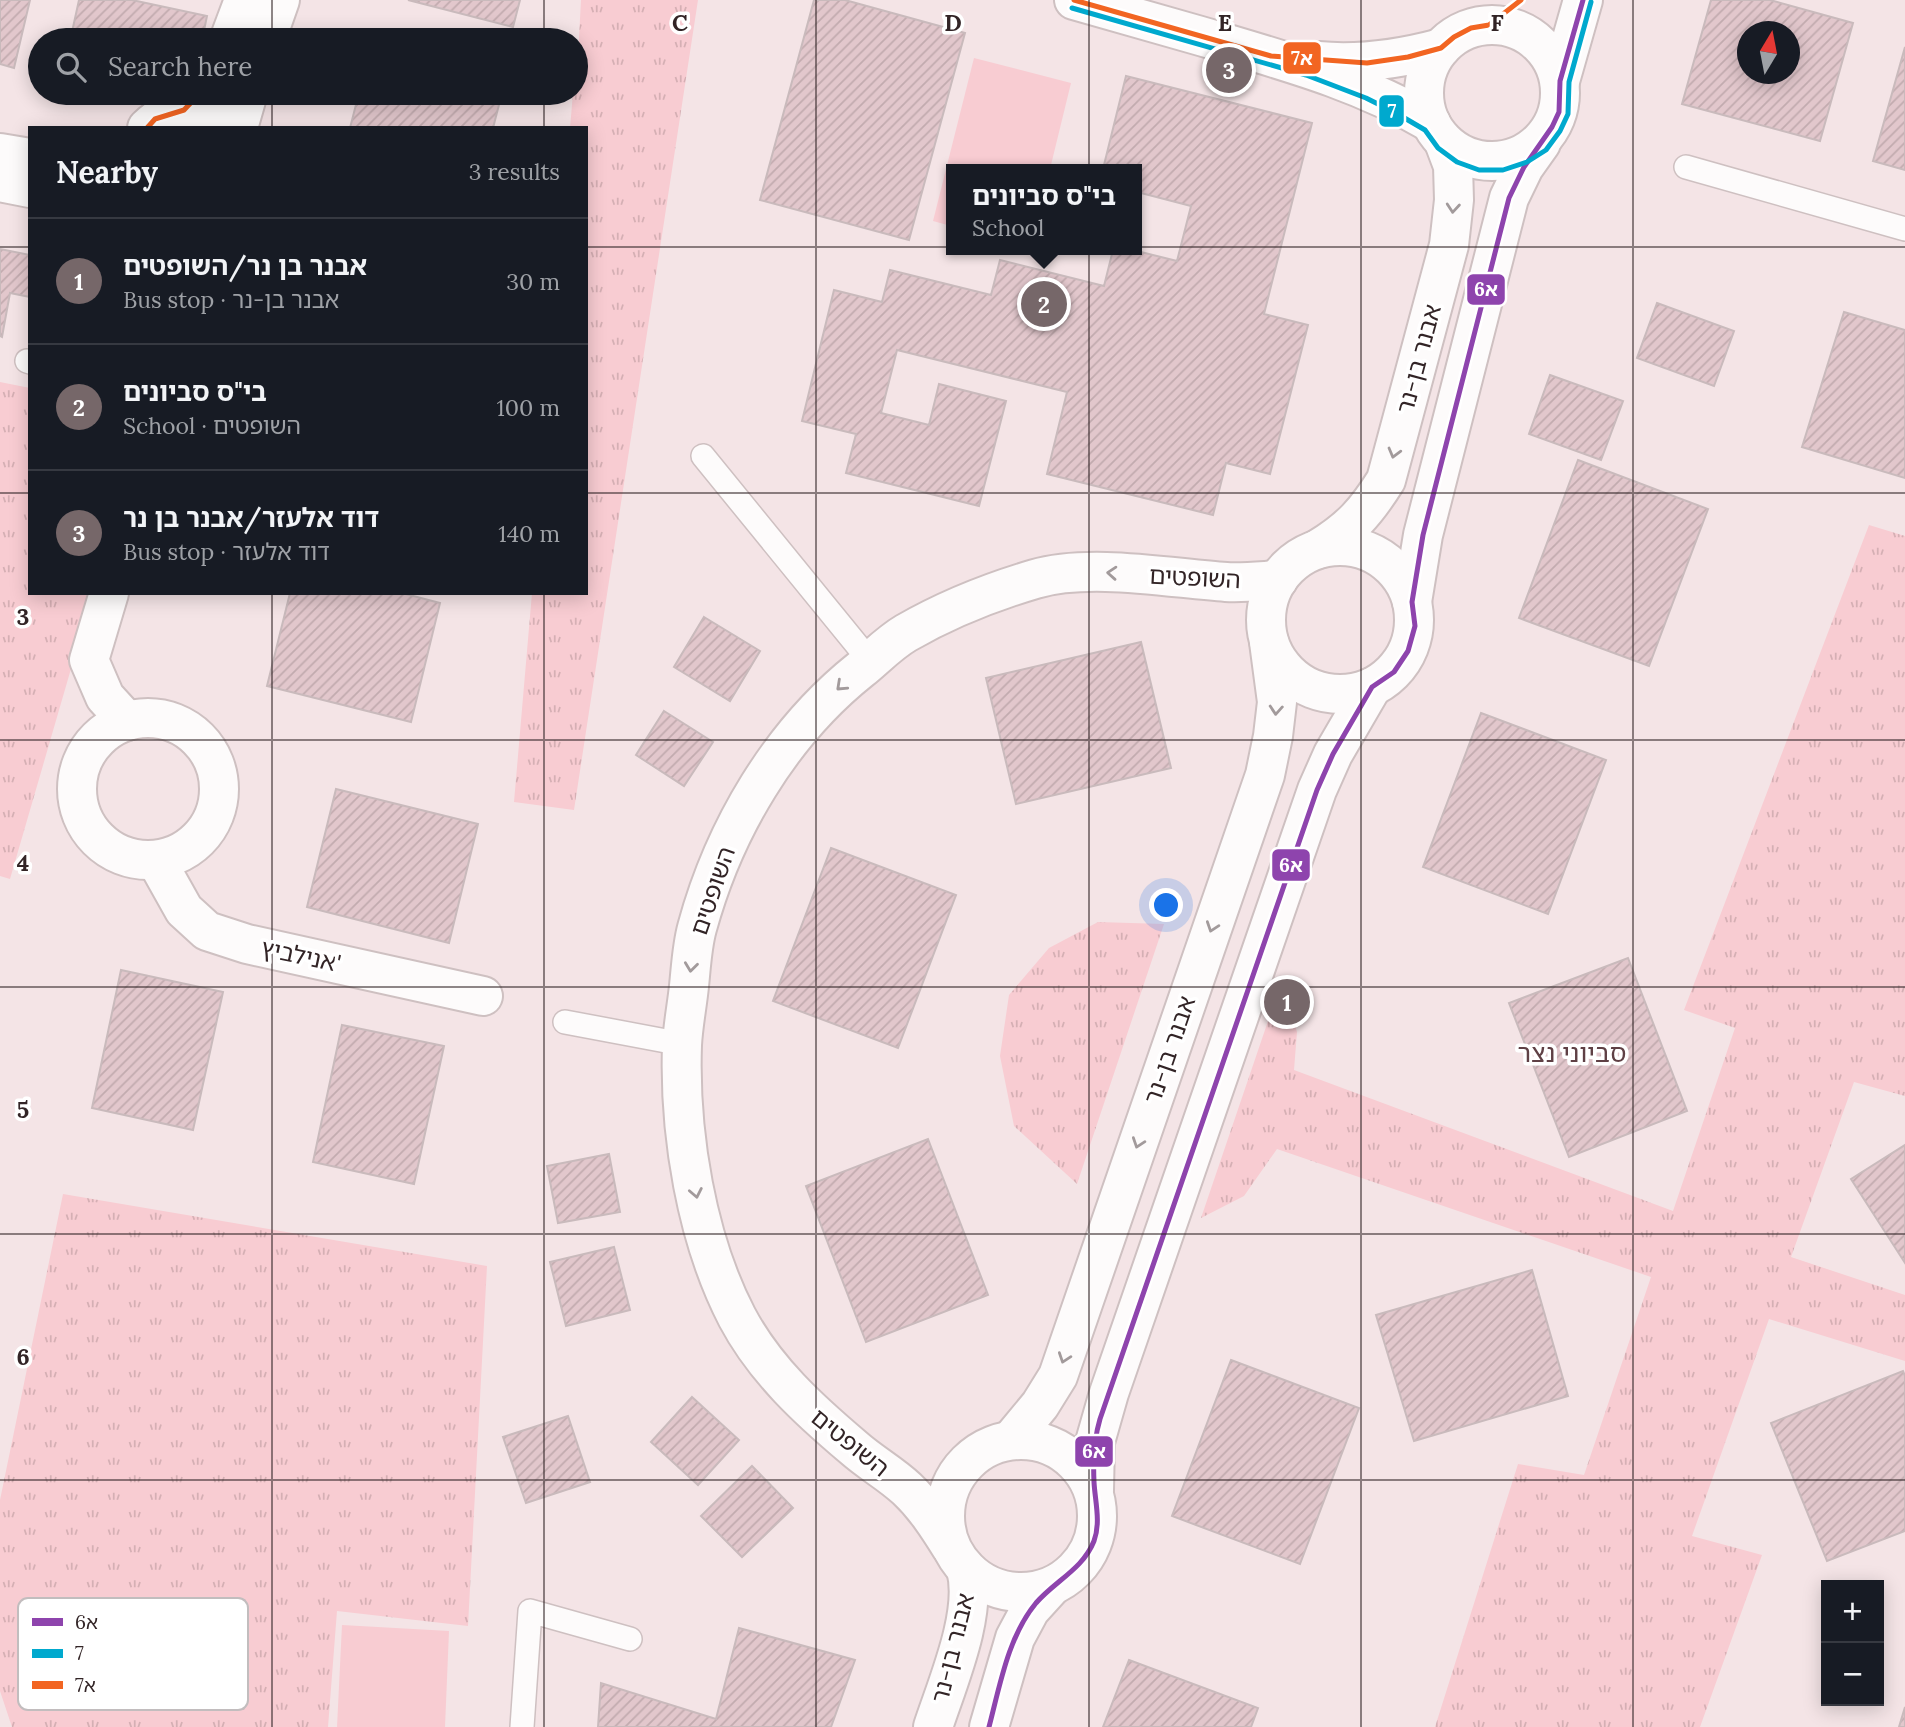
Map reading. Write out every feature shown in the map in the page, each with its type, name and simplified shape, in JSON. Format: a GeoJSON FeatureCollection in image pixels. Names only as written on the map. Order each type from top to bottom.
{"type":"FeatureCollection","features":[{"type":"Feature","properties":{"kind":"street"},"geometry":{"type":"LineString","coordinates":[[234,28],[244,0]]}},
{"type":"Feature","properties":{"kind":"street"},"geometry":{"type":"LineString","coordinates":[[270,28],[280,0]]}},
{"type":"Feature","properties":{"kind":"street"},"geometry":{"type":"LineString","coordinates":[[1074,0],[1309,67],[1369,90],[1400,104],[1461,154],[1481,161],[1503,161],[1523,154],[1541,143],[1559,113],[1560,81],[1554,62],[1542,46],[1527,34],[1509,27],[1489,25],[1471,28],[1454,37],[1441,48],[1430,65],[1424,84],[1424,104],[1437,133]]}},
{"type":"Feature","properties":{"kind":"street"},"geometry":{"type":"LineString","coordinates":[[1489,25],[1521,0]]}},
{"type":"Feature","properties":{"kind":"street"},"geometry":{"type":"LineString","coordinates":[[1560,81],[1583,0]]}},
{"type":"Feature","properties":{"kind":"street"},"geometry":{"type":"LineString","coordinates":[[1271,56],[1367,63],[1408,57],[1441,48]]}},
{"type":"Feature","properties":{"kind":"street"},"geometry":{"type":"LineString","coordinates":[[149,126],[155,119],[186,105]]}},
{"type":"Feature","properties":{"kind":"street"},"geometry":{"type":"LineString","coordinates":[[194,105],[200,112],[224,126]]}},
{"type":"Feature","properties":{"kind":"street"},"geometry":{"type":"LineString","coordinates":[[239,126],[245,105]]}},
{"type":"Feature","properties":{"kind":"street","name":"אבנר בן-נר"},"geometry":{"type":"LineString","coordinates":[[1318,549],[1342,534],[1366,511],[1386,480],[1449,245],[1454,200],[1453,166],[1437,133]]}},
{"type":"Feature","properties":{"kind":"street","name":"אבנר בן-נר"},"geometry":{"type":"LineString","coordinates":[[1412,602],[1423,535],[1509,198],[1524,167],[1541,143]]}},
{"type":"Feature","properties":{"kind":"street"},"geometry":{"type":"LineString","coordinates":[[0,153],[28,158]]}},
{"type":"Feature","properties":{"kind":"street"},"geometry":{"type":"LineString","coordinates":[[0,182],[28,188]]}},
{"type":"Feature","properties":{"kind":"street"},"geometry":{"type":"LineString","coordinates":[[1344,546],[1360,548],[1384,560],[1402,578],[1412,602],[1415,626],[1408,651],[1394,672],[1372,687],[1347,694],[1324,692],[1300,682],[1281,665],[1269,642],[1266,616],[1272,591],[1295,561],[1318,549],[1344,546]]}},
{"type":"Feature","properties":{"kind":"street","name":"השופטים"},"geometry":{"type":"LineString","coordinates":[[958,1558],[934,1518],[906,1488],[804,1406],[766,1363],[737,1318],[716,1269],[697,1202],[684,1124],[682,1044],[696,931],[736,826],[758,787],[793,736],[840,686],[904,634],[984,596],[1040,578],[1098,572],[1231,583],[1278,580]]}},
{"type":"Feature","properties":{"kind":"street"},"geometry":{"type":"LineString","coordinates":[[108,595],[89,660],[105,697],[127,721]]}},
{"type":"Feature","properties":{"kind":"street","name":"אבנר בן-נר"},"geometry":{"type":"LineString","coordinates":[[1011,1440],[1040,1405],[1058,1376],[1265,775],[1277,702],[1269,642]]}},
{"type":"Feature","properties":{"kind":"street"},"geometry":{"type":"LineString","coordinates":[[989,1727],[1014,1639],[1030,1610],[1050,1588],[1069,1577],[1084,1561],[1095,1539],[1098,1514],[1094,1490],[1095,1442],[1109,1393],[1317,790],[1333,754],[1372,687]]}},
{"type":"Feature","properties":{"kind":"street"},"geometry":{"type":"LineString","coordinates":[[146,718],[166,721],[184,729],[200,741],[211,757],[218,779],[218,801],[211,822],[197,841],[178,854],[156,860],[134,859],[113,852],[96,838],[84,822],[78,802],[77,781],[82,761],[93,744],[108,730],[127,721],[146,718]]}},
{"type":"Feature","properties":{"kind":"street","name":"אנילביץ'"},"geometry":{"type":"LineString","coordinates":[[156,860],[184,910],[207,932],[247,944],[483,996]]}},
{"type":"Feature","properties":{"kind":"street"},"geometry":{"type":"LineString","coordinates":[[1050,1588],[1027,1593],[1005,1591],[983,1583],[958,1558],[945,1524],[946,1501],[954,1479],[969,1460],[989,1447],[1011,1440],[1037,1441],[1061,1450],[1081,1467],[1094,1490]]}},
{"type":"Feature","properties":{"kind":"street","name":"אבנר בן-נר"},"geometry":{"type":"LineString","coordinates":[[933,1727],[968,1610],[970,1583],[958,1558]]}},
{"type":"Feature","properties":{"kind":"lane"},"geometry":{"type":"LineString","coordinates":[[1686,167],[1905,229]]}},
{"type":"Feature","properties":{"kind":"lane"},"geometry":{"type":"LineString","coordinates":[[703,456],[870,661]]}},
{"type":"Feature","properties":{"kind":"lane"},"geometry":{"type":"LineString","coordinates":[[565,1022],[682,1044]]}},
{"type":"Feature","properties":{"kind":"lane"},"geometry":{"type":"LineString","coordinates":[[522,1727],[530,1611],[630,1639]]}},
{"type":"Feature","properties":{"kind":"green space"},"geometry":{"type":"Polygon","coordinates":[[[581,0],[698,0],[574,810],[514,802],[532,595],[588,595],[588,126],[570,126],[572,105],[588,105],[588,28],[579,28],[581,0]]]}},
{"type":"Feature","properties":{"kind":"green space"},"geometry":{"type":"Polygon","coordinates":[[[974,58],[1071,83],[1051,164],[947,164],[974,58]]]}},
{"type":"Feature","properties":{"kind":"green space"},"geometry":{"type":"Polygon","coordinates":[[[946,169],[946,225],[933,221],[946,169]]]}},
{"type":"Feature","properties":{"kind":"green space"},"geometry":{"type":"Polygon","coordinates":[[[0,382],[28,388],[28,595],[92,595],[10,879],[0,876],[0,382]]]}},
{"type":"Feature","properties":{"kind":"green space"},"geometry":{"type":"Polygon","coordinates":[[[1869,525],[1905,536],[1905,1096],[1854,1082],[1791,1257],[1905,1295],[1905,1361],[1769,1319],[1692,1536],[1762,1555],[1700,1727],[1435,1727],[1518,1464],[1584,1475],[1651,1277],[1277,1149],[1244,1196],[1201,1218],[1282,980],[1297,1032],[1294,1070],[1673,1211],[1735,1028],[1684,1010],[1869,525]]]}},
{"type":"Feature","properties":{"kind":"green space"},"geometry":{"type":"Polygon","coordinates":[[[1098,922],[1164,924],[1077,1184],[1014,1126],[1000,1056],[1009,995],[1049,948],[1098,922]]]}},
{"type":"Feature","properties":{"kind":"green space"},"geometry":{"type":"Polygon","coordinates":[[[63,1194],[487,1266],[468,1626],[337,1611],[328,1727],[12,1727],[0,1691],[0,1500],[63,1194]]]}},
{"type":"Feature","properties":{"kind":"green space"},"geometry":{"type":"Polygon","coordinates":[[[342,1625],[449,1631],[445,1727],[337,1727],[342,1625]]]}},
{"type":"Feature","properties":{"kind":"building"},"geometry":{"type":"Polygon","coordinates":[[[0,0],[30,0],[14,68],[0,64],[0,0]]]}},
{"type":"Feature","properties":{"kind":"building"},"geometry":{"type":"Polygon","coordinates":[[[79,0],[132,0],[207,16],[204,28],[73,28],[79,0]]]}},
{"type":"Feature","properties":{"kind":"building"},"geometry":{"type":"Polygon","coordinates":[[[408,0],[520,0],[513,27],[408,0]]]}},
{"type":"Feature","properties":{"kind":"building"},"geometry":{"type":"Polygon","coordinates":[[[814,0],[845,0],[965,33],[909,240],[760,200],[814,0]]]}},
{"type":"Feature","properties":{"kind":"building"},"geometry":{"type":"Polygon","coordinates":[[[1711,0],[1770,0],[1853,23],[1820,141],[1682,104],[1711,0]]]}},
{"type":"Feature","properties":{"kind":"building"},"geometry":{"type":"Polygon","coordinates":[[[1905,47],[1905,170],[1873,161],[1905,47]]]}},
{"type":"Feature","properties":{"kind":"building"},"geometry":{"type":"Polygon","coordinates":[[[1126,76],[1312,123],[1264,314],[1308,325],[1270,474],[1226,463],[1213,515],[1047,474],[1067,392],[897,350],[881,413],[929,425],[939,384],[1006,401],[979,506],[846,473],[856,434],[802,421],[834,290],[882,302],[890,270],[991,295],[1000,260],[1104,286],[1112,255],[1142,255],[1142,252],[1177,261],[1191,206],[1142,193],[1142,164],[1104,164],[1126,76]]]}},
{"type":"Feature","properties":{"kind":"building"},"geometry":{"type":"Polygon","coordinates":[[[356,105],[499,105],[494,126],[351,126],[356,105]]]}},
{"type":"Feature","properties":{"kind":"building"},"geometry":{"type":"Polygon","coordinates":[[[0,249],[28,255],[28,297],[10,293],[2,337],[0,249]]]}},
{"type":"Feature","properties":{"kind":"building"},"geometry":{"type":"Polygon","coordinates":[[[1657,303],[1734,331],[1714,386],[1637,358],[1657,303]]]}},
{"type":"Feature","properties":{"kind":"building"},"geometry":{"type":"Polygon","coordinates":[[[1844,312],[1905,330],[1905,478],[1802,447],[1844,312]]]}},
{"type":"Feature","properties":{"kind":"building"},"geometry":{"type":"Polygon","coordinates":[[[1550,375],[1623,401],[1601,460],[1529,434],[1550,375]]]}},
{"type":"Feature","properties":{"kind":"building"},"geometry":{"type":"Polygon","coordinates":[[[1578,460],[1708,509],[1649,666],[1519,618],[1578,460]]]}},
{"type":"Feature","properties":{"kind":"building"},"geometry":{"type":"Polygon","coordinates":[[[290,595],[410,595],[440,603],[411,722],[267,686],[290,595]]]}},
{"type":"Feature","properties":{"kind":"building"},"geometry":{"type":"Polygon","coordinates":[[[704,617],[760,651],[730,701],[674,667],[704,617]]]}},
{"type":"Feature","properties":{"kind":"building"},"geometry":{"type":"Polygon","coordinates":[[[1141,642],[1171,768],[1016,804],[986,678],[1141,642]]]}},
{"type":"Feature","properties":{"kind":"building"},"geometry":{"type":"Polygon","coordinates":[[[664,711],[713,742],[684,786],[636,755],[664,711]]]}},
{"type":"Feature","properties":{"kind":"building"},"geometry":{"type":"Polygon","coordinates":[[[1481,713],[1606,760],[1548,914],[1423,867],[1481,713]]]}},
{"type":"Feature","properties":{"kind":"building"},"geometry":{"type":"Polygon","coordinates":[[[336,789],[478,824],[449,943],[307,907],[336,789]]]}},
{"type":"Feature","properties":{"kind":"building"},"geometry":{"type":"Polygon","coordinates":[[[831,848],[956,895],[898,1048],[773,1001],[831,848]]]}},
{"type":"Feature","properties":{"kind":"building"},"geometry":{"type":"Polygon","coordinates":[[[1628,958],[1687,1111],[1569,1157],[1509,1003],[1628,958]]]}},
{"type":"Feature","properties":{"kind":"building"},"geometry":{"type":"Polygon","coordinates":[[[121,970],[223,992],[193,1130],[92,1108],[121,970]]]}},
{"type":"Feature","properties":{"kind":"building"},"geometry":{"type":"Polygon","coordinates":[[[342,1025],[444,1046],[414,1184],[313,1162],[342,1025]]]}},
{"type":"Feature","properties":{"kind":"building"},"geometry":{"type":"Polygon","coordinates":[[[928,1139],[988,1295],[866,1342],[806,1186],[928,1139]]]}},
{"type":"Feature","properties":{"kind":"building"},"geometry":{"type":"Polygon","coordinates":[[[1905,1145],[1905,1263],[1851,1179],[1905,1145]]]}},
{"type":"Feature","properties":{"kind":"building"},"geometry":{"type":"Polygon","coordinates":[[[609,1154],[620,1212],[558,1223],[547,1166],[609,1154]]]}},
{"type":"Feature","properties":{"kind":"building"},"geometry":{"type":"Polygon","coordinates":[[[614,1247],[630,1310],[566,1326],[550,1262],[614,1247]]]}},
{"type":"Feature","properties":{"kind":"building"},"geometry":{"type":"Polygon","coordinates":[[[1532,1270],[1568,1396],[1414,1441],[1376,1315],[1532,1270]]]}},
{"type":"Feature","properties":{"kind":"building"},"geometry":{"type":"Polygon","coordinates":[[[1231,1360],[1359,1408],[1300,1564],[1172,1516],[1231,1360]]]}},
{"type":"Feature","properties":{"kind":"building"},"geometry":{"type":"Polygon","coordinates":[[[1903,1371],[1905,1531],[1827,1561],[1771,1423],[1903,1371]]]}},
{"type":"Feature","properties":{"kind":"building"},"geometry":{"type":"Polygon","coordinates":[[[692,1397],[739,1440],[698,1485],[651,1442],[692,1397]]]}},
{"type":"Feature","properties":{"kind":"building"},"geometry":{"type":"Polygon","coordinates":[[[568,1416],[590,1482],[526,1503],[503,1437],[568,1416]]]}},
{"type":"Feature","properties":{"kind":"building"},"geometry":{"type":"Polygon","coordinates":[[[752,1466],[793,1508],[742,1557],[701,1516],[752,1466]]]}},
{"type":"Feature","properties":{"kind":"building"},"geometry":{"type":"Polygon","coordinates":[[[739,1628],[855,1660],[831,1727],[598,1727],[601,1683],[716,1719],[739,1628]]]}},
{"type":"Feature","properties":{"kind":"building"},"geometry":{"type":"Polygon","coordinates":[[[1129,1660],[1258,1708],[1251,1727],[1103,1727],[1129,1660]]]}},
{"type":"Feature","properties":{"kind":"building"},"geometry":{"type":"Polygon","coordinates":[[[1905,1707],[1905,1727],[1899,1727],[1905,1707]]]}},
{"type":"Feature","properties":{"kind":"transit line","name":"7א"},"geometry":{"type":"LineString","coordinates":[[1074,0],[1271,56],[1367,63],[1408,57],[1441,48],[1471,28],[1489,25],[1521,0]]}},
{"type":"Feature","properties":{"kind":"transit line","name":"6א"},"geometry":{"type":"LineString","coordinates":[[989,1727],[1006,1662],[1026,1616],[1043,1595],[1083,1559],[1094,1541],[1097,1519],[1094,1458],[1100,1419],[1317,790],[1333,754],[1372,687],[1394,672],[1408,651],[1415,626],[1412,602],[1423,535],[1509,198],[1524,167],[1552,127],[1559,112],[1560,81],[1583,0]]}},
{"type":"Feature","properties":{"kind":"transit line","name":"7"},"geometry":{"type":"LineString","coordinates":[[1072,8],[1306,75],[1366,98],[1396,113],[1425,130],[1438,148],[1457,162],[1479,170],[1503,170],[1527,162],[1546,150],[1560,131],[1568,114],[1569,82],[1591,2]]}},
{"type":"Feature","properties":{"kind":"transit line","name":"7א"},"geometry":{"type":"LineString","coordinates":[[149,126],[155,119],[184,110],[189,105]]}},
{"type":"Feature","properties":{"kind":"place","name":"דוד אלעזר/אבנר בן נר"},"geometry":{"type":"Point","coordinates":[1229,70]}},
{"type":"Feature","properties":{"kind":"place","name":"בי\"ס סביונים"},"geometry":{"type":"Point","coordinates":[1044,304]}},
{"type":"Feature","properties":{"kind":"place","name":"אבנר בן נר/השופטים"},"geometry":{"type":"Point","coordinates":[1287,1002]}},
{"type":"Feature","properties":{"kind":"district","name":"סביוני נצר"},"geometry":{"type":"Point","coordinates":[1572,1053]}}]}
